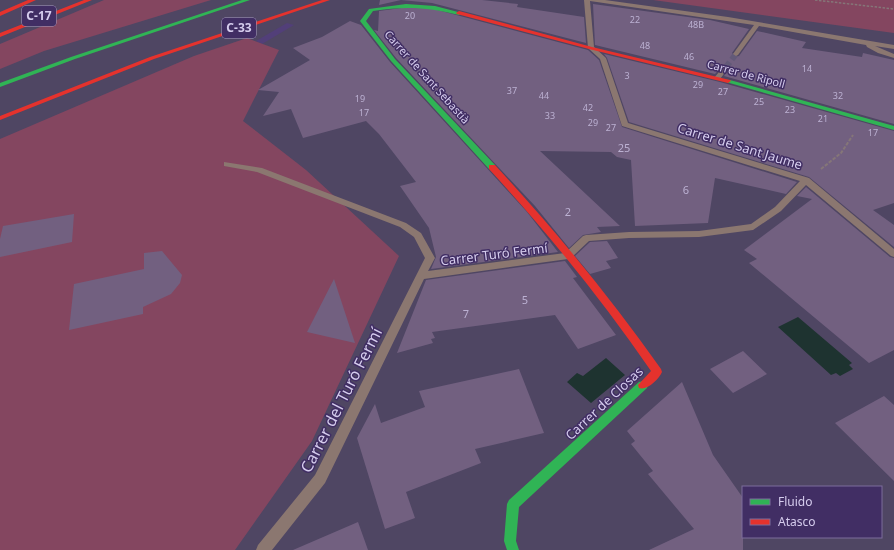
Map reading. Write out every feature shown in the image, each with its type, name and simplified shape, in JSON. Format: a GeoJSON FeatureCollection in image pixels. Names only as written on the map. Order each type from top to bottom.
{"type":"FeatureCollection","features":[{"type":"Feature","properties":{"kind":"main road","name":"C-17"},"geometry":{"type":"LineString","coordinates":[[0,14],[33,0]]}},
{"type":"Feature","properties":{"kind":"main road","name":"C-17"},"geometry":{"type":"LineString","coordinates":[[0,34],[77,0]]}},
{"type":"Feature","properties":{"kind":"main road"},"geometry":{"type":"LineString","coordinates":[[0,34],[89,0]]}},
{"type":"Feature","properties":{"kind":"main road","name":"C-33"},"geometry":{"type":"LineString","coordinates":[[0,85],[131,38],[247,0]]}},
{"type":"Feature","properties":{"kind":"main road","name":"C-33"},"geometry":{"type":"LineString","coordinates":[[0,118],[152,58],[327,0]]}},
{"type":"Feature","properties":{"kind":"main road","name":"Carrer de Sant Sebastià"},"geometry":{"type":"LineString","coordinates":[[568,256],[531,209],[393,60],[363,20],[371,10],[401,4],[430,5],[592,48]]}},
{"type":"Feature","properties":{"kind":"main road","name":"Carrer de Ripoll"},"geometry":{"type":"LineString","coordinates":[[592,48],[718,78],[894,128]]}},
{"type":"Feature","properties":{"kind":"main road","name":"Carrer de Closas"},"geometry":{"type":"LineString","coordinates":[[513,550],[510,541],[513,504],[657,372],[635,340],[568,256]]}},
{"type":"Feature","properties":{"kind":"street"},"geometry":{"type":"LineString","coordinates":[[587,0],[592,48]]}},
{"type":"Feature","properties":{"kind":"street"},"geometry":{"type":"LineString","coordinates":[[592,0],[758,24],[864,44],[894,47]]}},
{"type":"Feature","properties":{"kind":"street"},"geometry":{"type":"LineString","coordinates":[[736,54],[758,24]]}},
{"type":"Feature","properties":{"kind":"street"},"geometry":{"type":"LineString","coordinates":[[864,44],[880,52],[894,56]]}},
{"type":"Feature","properties":{"kind":"street","name":"Carrer de Sant Jaume"},"geometry":{"type":"LineString","coordinates":[[592,48],[603,58],[625,124],[806,180],[894,254]]}},
{"type":"Feature","properties":{"kind":"street"},"geometry":{"type":"LineString","coordinates":[[718,78],[726,67]]}},
{"type":"Feature","properties":{"kind":"street","name":"Carrer del Turó Fermí"},"geometry":{"type":"LineString","coordinates":[[227,164],[259,170],[403,226],[418,235],[430,258],[320,479],[263,550]]}},
{"type":"Feature","properties":{"kind":"street"},"geometry":{"type":"LineString","coordinates":[[568,256],[586,238],[629,235],[699,234],[753,227],[778,209],[806,180]]}},
{"type":"Feature","properties":{"kind":"street","name":"Carrer Turó Fermí"},"geometry":{"type":"LineString","coordinates":[[422,276],[568,256]]}},
{"type":"Feature","properties":{"kind":"path"},"geometry":{"type":"LineString","coordinates":[[815,0],[894,9]]}},
{"type":"Feature","properties":{"kind":"path"},"geometry":{"type":"LineString","coordinates":[[806,180],[841,153],[862,119]]}},
{"type":"Feature","properties":{"kind":"shaded area"},"geometry":{"type":"Polygon","coordinates":[[[104,0],[211,0],[44,51],[0,69],[0,44],[104,0]]]}},
{"type":"Feature","properties":{"kind":"shaded area"},"geometry":{"type":"Polygon","coordinates":[[[653,0],[894,0],[894,33],[653,0]]]}},
{"type":"Feature","properties":{"kind":"shaded area"},"geometry":{"type":"Polygon","coordinates":[[[287,23],[294,25],[262,44],[256,41],[287,23]]]}},
{"type":"Feature","properties":{"kind":"shaded area"},"geometry":{"type":"Polygon","coordinates":[[[247,38],[279,50],[243,121],[306,170],[399,256],[312,441],[235,550],[0,550],[0,139],[194,56],[247,38]]]}},
{"type":"Feature","properties":{"kind":"shaded area"},"geometry":{"type":"Polygon","coordinates":[[[798,317],[852,363],[849,365],[853,369],[840,376],[836,373],[831,375],[778,327],[798,317]]]}},
{"type":"Feature","properties":{"kind":"shaded area"},"geometry":{"type":"Polygon","coordinates":[[[606,358],[625,375],[591,403],[567,382],[577,373],[583,376],[606,358]]]}},
{"type":"Feature","properties":{"kind":"building"},"geometry":{"type":"Polygon","coordinates":[[[380,0],[401,0],[379,5],[380,0]]]}},
{"type":"Feature","properties":{"kind":"building"},"geometry":{"type":"Polygon","coordinates":[[[401,0],[482,0],[518,4],[517,7],[584,17],[586,43],[432,3],[401,0]]]}},
{"type":"Feature","properties":{"kind":"building"},"geometry":{"type":"Polygon","coordinates":[[[593,4],[710,20],[749,29],[732,53],[735,57],[739,56],[757,31],[806,42],[802,48],[862,57],[863,53],[894,60],[894,124],[724,76],[730,68],[729,66],[723,65],[715,74],[595,45],[593,4]]]}},
{"type":"Feature","properties":{"kind":"building"},"geometry":{"type":"Polygon","coordinates":[[[401,8],[430,8],[588,50],[599,60],[622,127],[797,182],[786,194],[715,178],[708,223],[635,226],[631,160],[617,157],[611,152],[540,151],[620,226],[597,227],[601,232],[583,235],[569,248],[535,206],[396,58],[374,30],[378,31],[379,11],[401,8]]]}},
{"type":"Feature","properties":{"kind":"building"},"geometry":{"type":"Polygon","coordinates":[[[350,21],[361,25],[390,62],[527,212],[558,252],[431,269],[436,257],[429,228],[400,186],[416,182],[379,134],[366,121],[303,138],[291,109],[263,116],[279,92],[258,90],[310,60],[293,48],[322,37],[350,21]]]}},
{"type":"Feature","properties":{"kind":"building"},"geometry":{"type":"Polygon","coordinates":[[[604,54],[720,82],[894,131],[894,203],[873,210],[894,225],[894,247],[809,177],[629,122],[607,58],[604,54]]]}},
{"type":"Feature","properties":{"kind":"building"},"geometry":{"type":"Polygon","coordinates":[[[806,187],[890,257],[894,258],[894,350],[869,363],[749,263],[757,259],[744,250],[812,199],[797,196],[806,187]]]}},
{"type":"Feature","properties":{"kind":"building"},"geometry":{"type":"Polygon","coordinates":[[[74,214],[72,242],[0,257],[0,239],[3,226],[74,214]]]}},
{"type":"Feature","properties":{"kind":"building"},"geometry":{"type":"Polygon","coordinates":[[[607,241],[618,258],[606,261],[611,268],[590,274],[575,256],[590,242],[607,241]]]}},
{"type":"Feature","properties":{"kind":"building"},"geometry":{"type":"Polygon","coordinates":[[[162,251],[182,275],[180,283],[171,294],[143,307],[143,314],[69,330],[74,284],[144,269],[144,253],[162,251]]]}},
{"type":"Feature","properties":{"kind":"building"},"geometry":{"type":"Polygon","coordinates":[[[565,261],[577,277],[573,278],[616,335],[578,349],[555,315],[432,332],[435,338],[431,339],[433,343],[397,353],[426,280],[565,261]]]}},
{"type":"Feature","properties":{"kind":"building"},"geometry":{"type":"Polygon","coordinates":[[[334,279],[355,343],[307,332],[334,279]]]}},
{"type":"Feature","properties":{"kind":"building"},"geometry":{"type":"Polygon","coordinates":[[[743,351],[767,374],[733,393],[710,369],[743,351]]]}},
{"type":"Feature","properties":{"kind":"building"},"geometry":{"type":"Polygon","coordinates":[[[519,369],[544,433],[475,449],[481,463],[406,492],[415,518],[385,529],[357,438],[375,404],[381,423],[425,407],[419,391],[519,369]]]}},
{"type":"Feature","properties":{"kind":"building"},"geometry":{"type":"Polygon","coordinates":[[[682,382],[713,455],[742,497],[743,550],[649,550],[694,529],[648,474],[653,471],[631,444],[635,441],[627,431],[682,382]]]}},
{"type":"Feature","properties":{"kind":"building"},"geometry":{"type":"Polygon","coordinates":[[[884,396],[894,405],[894,481],[835,423],[884,396]]]}},
{"type":"Feature","properties":{"kind":"building"},"geometry":{"type":"Polygon","coordinates":[[[358,522],[368,550],[293,550],[358,522]]]}},
{"type":"Feature","properties":{"kind":"tunnel"},"geometry":{"type":"LineString","coordinates":[[726,67],[736,54]]}},
{"type":"Feature","properties":{"kind":"traffic: fast"},"geometry":{"type":"LineString","coordinates":[[0,85],[73,58],[247,0]]}},
{"type":"Feature","properties":{"kind":"traffic: fast"},"geometry":{"type":"LineString","coordinates":[[459,13],[435,7],[406,5],[371,10],[363,21],[393,60],[492,167]]}},
{"type":"Feature","properties":{"kind":"traffic: fast"},"geometry":{"type":"LineString","coordinates":[[728,81],[894,128]]}},
{"type":"Feature","properties":{"kind":"traffic: fast"},"geometry":{"type":"LineString","coordinates":[[513,550],[510,541],[513,504],[643,385]]}},
{"type":"Feature","properties":{"kind":"traffic: jam"},"geometry":{"type":"LineString","coordinates":[[0,14],[33,0]]}},
{"type":"Feature","properties":{"kind":"traffic: jam"},"geometry":{"type":"LineString","coordinates":[[0,35],[89,0]]}},
{"type":"Feature","properties":{"kind":"traffic: jam"},"geometry":{"type":"LineString","coordinates":[[0,118],[152,58],[327,0]]}},
{"type":"Feature","properties":{"kind":"traffic: jam"},"geometry":{"type":"LineString","coordinates":[[459,13],[591,48],[728,81]]}},
{"type":"Feature","properties":{"kind":"traffic: jam"},"geometry":{"type":"LineString","coordinates":[[492,167],[579,266],[657,372],[643,385]]}}]}
